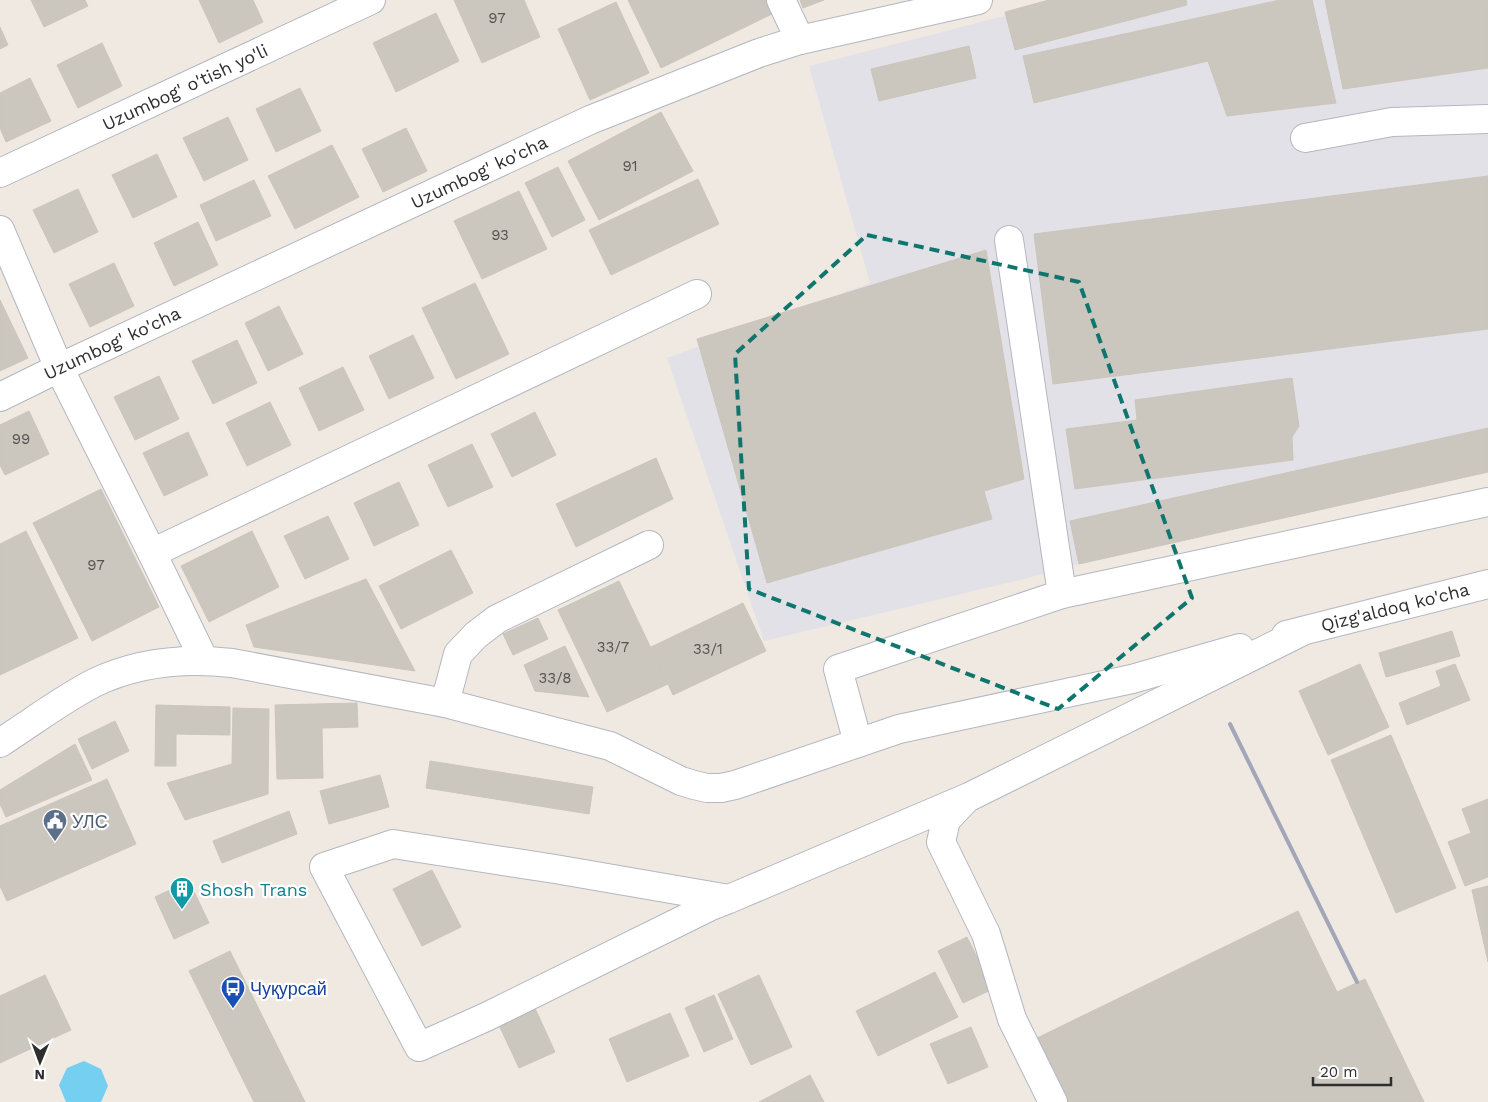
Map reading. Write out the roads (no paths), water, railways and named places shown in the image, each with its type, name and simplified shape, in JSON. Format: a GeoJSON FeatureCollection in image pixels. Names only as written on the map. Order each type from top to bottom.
{"type":"FeatureCollection","features":[{"type":"Feature","properties":{"kind":"street","name":"Uzumbog' o'tish yo'li"},"geometry":{"type":"LineString","coordinates":[[0,173],[370,0]]}},
{"type":"Feature","properties":{"kind":"street"},"geometry":{"type":"LineString","coordinates":[[781,0],[800,40]]}},
{"type":"Feature","properties":{"kind":"street","name":"Uzumbog' ko'cha"},"geometry":{"type":"LineString","coordinates":[[0,397],[590,120],[759,53],[800,40],[978,0]]}},
{"type":"Feature","properties":{"kind":"street"},"geometry":{"type":"LineString","coordinates":[[1305,138],[1392,122],[1488,120]]}},
{"type":"Feature","properties":{"kind":"street"},"geometry":{"type":"LineString","coordinates":[[0,230],[59,368],[204,660]]}},
{"type":"Feature","properties":{"kind":"street"},"geometry":{"type":"LineString","coordinates":[[1009,240],[1062,594]]}},
{"type":"Feature","properties":{"kind":"street"},"geometry":{"type":"LineString","coordinates":[[152,553],[696,294]]}},
{"type":"Feature","properties":{"kind":"street"},"geometry":{"type":"LineString","coordinates":[[858,743],[838,669],[1062,594],[1488,502]]}},
{"type":"Feature","properties":{"kind":"street"},"geometry":{"type":"LineString","coordinates":[[445,703],[458,654],[476,635],[497,619],[649,545]]}},
{"type":"Feature","properties":{"kind":"street","name":"Qizg'aldoq ko'cha"},"geometry":{"type":"LineString","coordinates":[[1303,631],[1488,584]]}},
{"type":"Feature","properties":{"kind":"street"},"geometry":{"type":"LineString","coordinates":[[0,743],[80,690],[110,676],[157,664],[204,660],[232,663],[445,703],[610,746],[681,781],[707,788],[721,788],[735,785],[899,729],[1132,678],[1303,631]]}},
{"type":"Feature","properties":{"kind":"street"},"geometry":{"type":"LineString","coordinates":[[729,899],[393,844],[324,867],[419,1046],[486,1017],[712,906],[729,899],[969,797],[1303,631]]}},
{"type":"Feature","properties":{"kind":"street"},"geometry":{"type":"LineString","coordinates":[[969,797],[946,820],[941,842],[986,934],[1012,1019],[1053,1102]]}},
{"type":"Feature","properties":{"kind":"water"},"geometry":{"type":"Polygon","coordinates":[[[84,1061],[101,1069],[108,1086],[101,1102],[66,1102],[59,1085],[67,1068],[84,1061]]]}},
{"type":"Feature","properties":{"kind":"railway"},"geometry":{"type":"LineString","coordinates":[[1230,724],[1357,982]]}},
{"type":"Feature","properties":{"kind":"place","name":"УЛС"},"geometry":{"type":"Point","coordinates":[55,842]}},
{"type":"Feature","properties":{"kind":"place","name":"Shosh Trans"},"geometry":{"type":"Point","coordinates":[182,910]}},
{"type":"Feature","properties":{"kind":"place","name":"Чуқурсай"},"geometry":{"type":"Point","coordinates":[233,1009]}}]}
